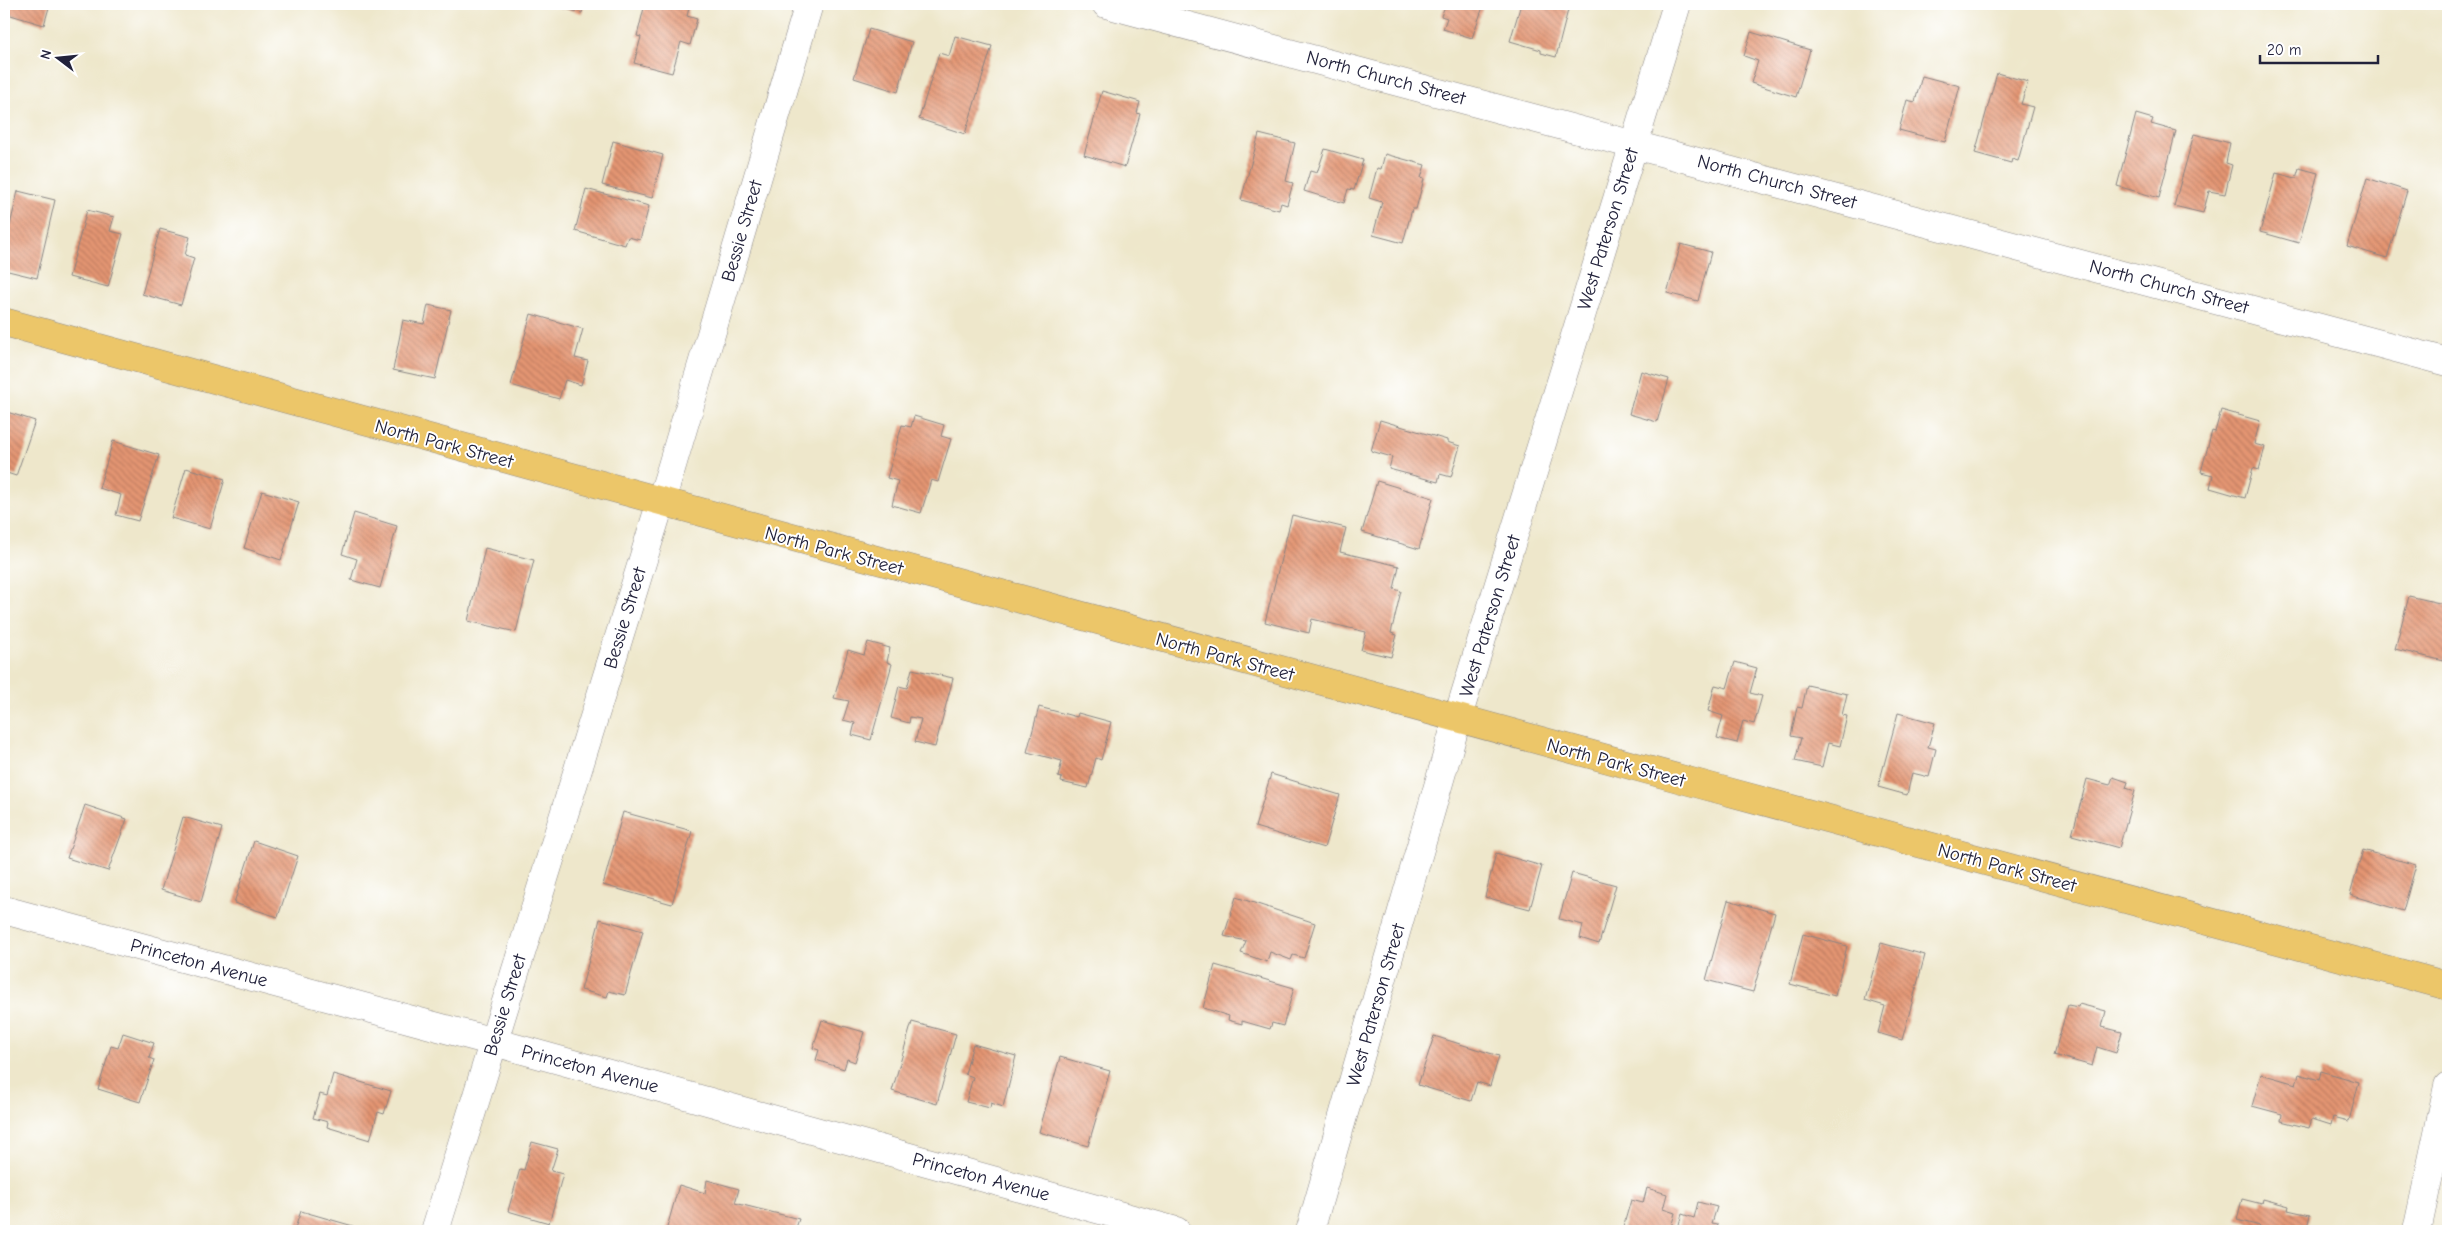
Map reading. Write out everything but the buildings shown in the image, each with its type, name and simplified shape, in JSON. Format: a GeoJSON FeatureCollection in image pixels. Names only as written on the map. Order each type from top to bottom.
{"type":"FeatureCollection","features":[{"type":"Feature","properties":{"kind":"main road","name":"North Park Street"},"geometry":{"type":"LineString","coordinates":[[4,322],[661,504],[2448,986]]}},
{"type":"Feature","properties":{"kind":"street","name":"Bessie Street"},"geometry":{"type":"LineString","coordinates":[[435,1231],[661,504],[809,4]]}},
{"type":"Feature","properties":{"kind":"street","name":"North Church Street"},"geometry":{"type":"LineString","coordinates":[[1106,4],[2448,362]]}},
{"type":"Feature","properties":{"kind":"street","name":"West Paterson Street"},"geometry":{"type":"LineString","coordinates":[[1310,1231],[1458,720],[1677,4]]}},
{"type":"Feature","properties":{"kind":"street","name":"Princeton Avenue"},"geometry":{"type":"LineString","coordinates":[[4,910],[494,1042],[1176,1231]]}},
{"type":"Feature","properties":{"kind":"street"},"geometry":{"type":"LineString","coordinates":[[2417,1231],[2448,1086]]}}]}
